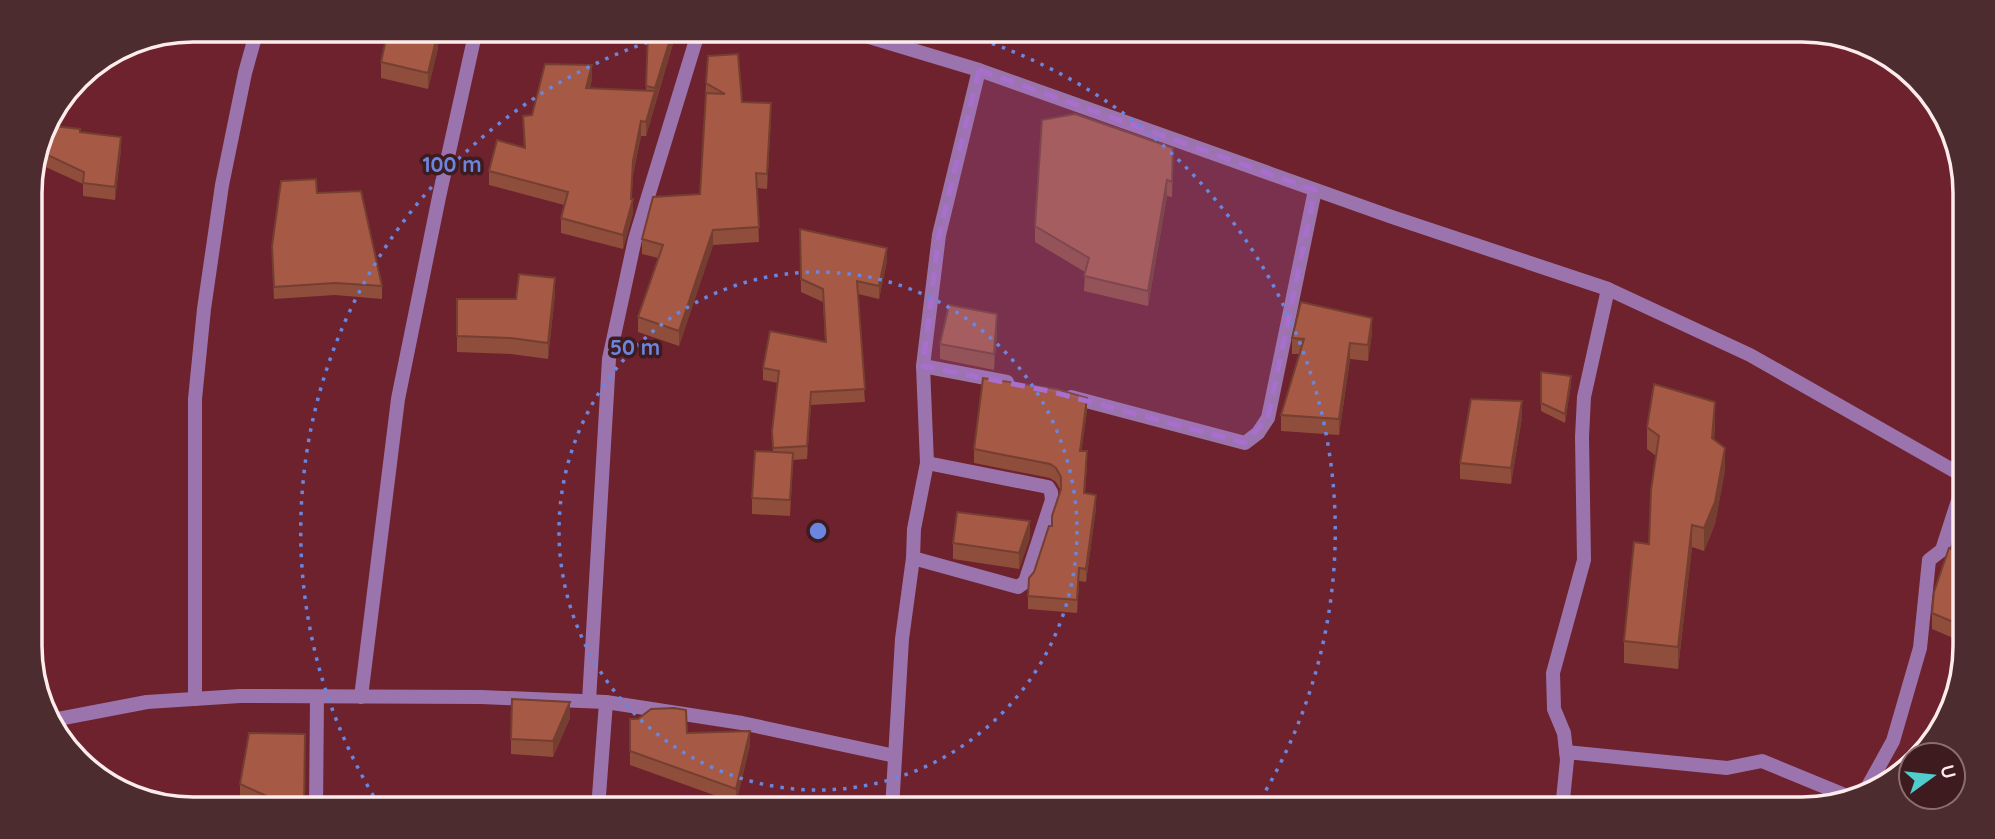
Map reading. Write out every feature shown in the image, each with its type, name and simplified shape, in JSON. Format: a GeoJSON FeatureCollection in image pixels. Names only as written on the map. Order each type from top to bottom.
{"type":"FeatureCollection","features":[{"type":"Feature","properties":{"kind":"street"},"geometry":{"type":"LineString","coordinates":[[195,699],[195,399],[204,309],[222,185],[254,42]]}},
{"type":"Feature","properties":{"kind":"street"},"geometry":{"type":"LineString","coordinates":[[360,697],[398,399],[473,42]]}},
{"type":"Feature","properties":{"kind":"street"},"geometry":{"type":"LineString","coordinates":[[589,701],[609,359],[635,239],[695,42]]}},
{"type":"Feature","properties":{"kind":"street"},"geometry":{"type":"LineString","coordinates":[[886,42],[979,70],[1315,190],[1608,289],[1750,355],[1953,471]]}},
{"type":"Feature","properties":{"kind":"street"},"geometry":{"type":"LineString","coordinates":[[893,797],[902,639],[915,522],[927,463],[923,366],[940,228],[979,70]]}},
{"type":"Feature","properties":{"kind":"street"},"geometry":{"type":"LineString","coordinates":[[1062,394],[1245,443],[1258,433],[1268,418],[1315,190]]}},
{"type":"Feature","properties":{"kind":"street"},"geometry":{"type":"LineString","coordinates":[[1563,797],[1567,760],[1564,733],[1554,709],[1553,673],[1584,560],[1584,397],[1608,289]]}},
{"type":"Feature","properties":{"kind":"street"},"geometry":{"type":"LineString","coordinates":[[923,366],[1024,386]]}},
{"type":"Feature","properties":{"kind":"street"},"geometry":{"type":"LineString","coordinates":[[913,558],[1018,587],[1025,582],[1052,500],[1048,487],[927,463]]}},
{"type":"Feature","properties":{"kind":"street"},"geometry":{"type":"LineString","coordinates":[[1872,779],[1893,741],[1920,648],[1929,560],[1942,550],[1953,516]]}},
{"type":"Feature","properties":{"kind":"street"},"geometry":{"type":"LineString","coordinates":[[61,718],[147,702],[240,696],[481,697],[589,701],[742,723],[895,756]]}},
{"type":"Feature","properties":{"kind":"street"},"geometry":{"type":"LineString","coordinates":[[316,797],[317,696]]}},
{"type":"Feature","properties":{"kind":"street"},"geometry":{"type":"LineString","coordinates":[[599,797],[606,702]]}},
{"type":"Feature","properties":{"kind":"street"},"geometry":{"type":"LineString","coordinates":[[1566,752],[1727,768],[1762,761],[1837,792]]}},
{"type":"Feature","properties":{"kind":"highlighted area"},"geometry":{"type":"Polygon","coordinates":[[[979,70],[1315,190],[1268,418],[1245,443],[1049,391],[923,366],[939,235],[979,70]]]}},
{"type":"Feature","properties":{"kind":"building"},"geometry":{"type":"Polygon","coordinates":[[[385,42],[436,42],[428,73],[381,62],[385,42]]]}},
{"type":"Feature","properties":{"kind":"building"},"geometry":{"type":"Polygon","coordinates":[[[648,42],[669,42],[655,88],[646,86],[648,42]]]}},
{"type":"Feature","properties":{"kind":"building"},"geometry":{"type":"Polygon","coordinates":[[[738,54],[742,102],[771,103],[767,174],[756,173],[759,227],[713,230],[679,331],[638,317],[663,245],[642,239],[653,197],[700,194],[706,93],[725,94],[706,83],[708,56],[738,54]]]}},
{"type":"Feature","properties":{"kind":"building"},"geometry":{"type":"Polygon","coordinates":[[[545,64],[592,65],[586,88],[655,91],[646,122],[641,121],[633,161],[633,199],[623,235],[561,218],[568,192],[489,171],[497,140],[525,148],[523,116],[532,115],[545,64]]]}},
{"type":"Feature","properties":{"kind":"building"},"geometry":{"type":"Polygon","coordinates":[[[1075,114],[1173,148],[1172,182],[1167,180],[1148,291],[1084,276],[1089,258],[1035,226],[1042,120],[1075,114]]]}},
{"type":"Feature","properties":{"kind":"building"},"geometry":{"type":"Polygon","coordinates":[[[58,126],[121,137],[115,187],[83,183],[84,172],[47,155],[58,126]]]}},
{"type":"Feature","properties":{"kind":"building"},"geometry":{"type":"Polygon","coordinates":[[[316,179],[317,193],[361,191],[382,286],[335,283],[274,287],[272,246],[281,181],[316,179]]]}},
{"type":"Feature","properties":{"kind":"building"},"geometry":{"type":"Polygon","coordinates":[[[800,229],[887,248],[879,286],[857,281],[865,389],[811,392],[807,446],[773,448],[772,431],[779,371],[763,368],[770,331],[826,342],[823,289],[801,279],[800,229]]]}},
{"type":"Feature","properties":{"kind":"building"},"geometry":{"type":"Polygon","coordinates":[[[519,274],[555,278],[548,343],[511,338],[457,336],[457,299],[516,299],[519,274]]]}},
{"type":"Feature","properties":{"kind":"building"},"geometry":{"type":"Polygon","coordinates":[[[1301,302],[1372,318],[1368,345],[1350,343],[1339,419],[1281,415],[1304,339],[1292,338],[1301,302]]]}},
{"type":"Feature","properties":{"kind":"building"},"geometry":{"type":"Polygon","coordinates":[[[949,305],[997,314],[994,354],[940,344],[949,305]]]}},
{"type":"Feature","properties":{"kind":"building"},"geometry":{"type":"Polygon","coordinates":[[[1541,372],[1571,376],[1565,414],[1541,403],[1541,372]]]}},
{"type":"Feature","properties":{"kind":"building"},"geometry":{"type":"Polygon","coordinates":[[[983,378],[1056,389],[1087,398],[1080,451],[1087,451],[1084,493],[1096,495],[1086,569],[1079,568],[1077,600],[1028,596],[1029,578],[1034,572],[1049,526],[1052,526],[1052,516],[1061,489],[1061,477],[1050,464],[974,449],[983,378]]]}},
{"type":"Feature","properties":{"kind":"building"},"geometry":{"type":"Polygon","coordinates":[[[1654,384],[1715,402],[1712,438],[1725,448],[1715,502],[1704,528],[1692,525],[1678,647],[1624,641],[1634,542],[1649,544],[1651,490],[1659,436],[1647,427],[1654,384]]]}},
{"type":"Feature","properties":{"kind":"building"},"geometry":{"type":"Polygon","coordinates":[[[1471,399],[1522,401],[1511,468],[1460,463],[1471,399]]]}},
{"type":"Feature","properties":{"kind":"building"},"geometry":{"type":"Polygon","coordinates":[[[755,451],[793,453],[790,500],[752,498],[755,451]]]}},
{"type":"Feature","properties":{"kind":"building"},"geometry":{"type":"Polygon","coordinates":[[[957,512],[1030,521],[1019,553],[953,543],[957,512]]]}},
{"type":"Feature","properties":{"kind":"building"},"geometry":{"type":"Polygon","coordinates":[[[1949,548],[1953,550],[1953,622],[1932,613],[1934,592],[1949,548]]]}},
{"type":"Feature","properties":{"kind":"building"},"geometry":{"type":"Polygon","coordinates":[[[512,699],[570,702],[553,741],[511,739],[512,699]]]}},
{"type":"Feature","properties":{"kind":"building"},"geometry":{"type":"Polygon","coordinates":[[[651,709],[686,710],[687,733],[750,731],[736,789],[630,751],[630,719],[638,719],[651,709]]]}},
{"type":"Feature","properties":{"kind":"building"},"geometry":{"type":"Polygon","coordinates":[[[249,733],[305,734],[304,797],[269,797],[240,784],[249,733]]]}}]}
